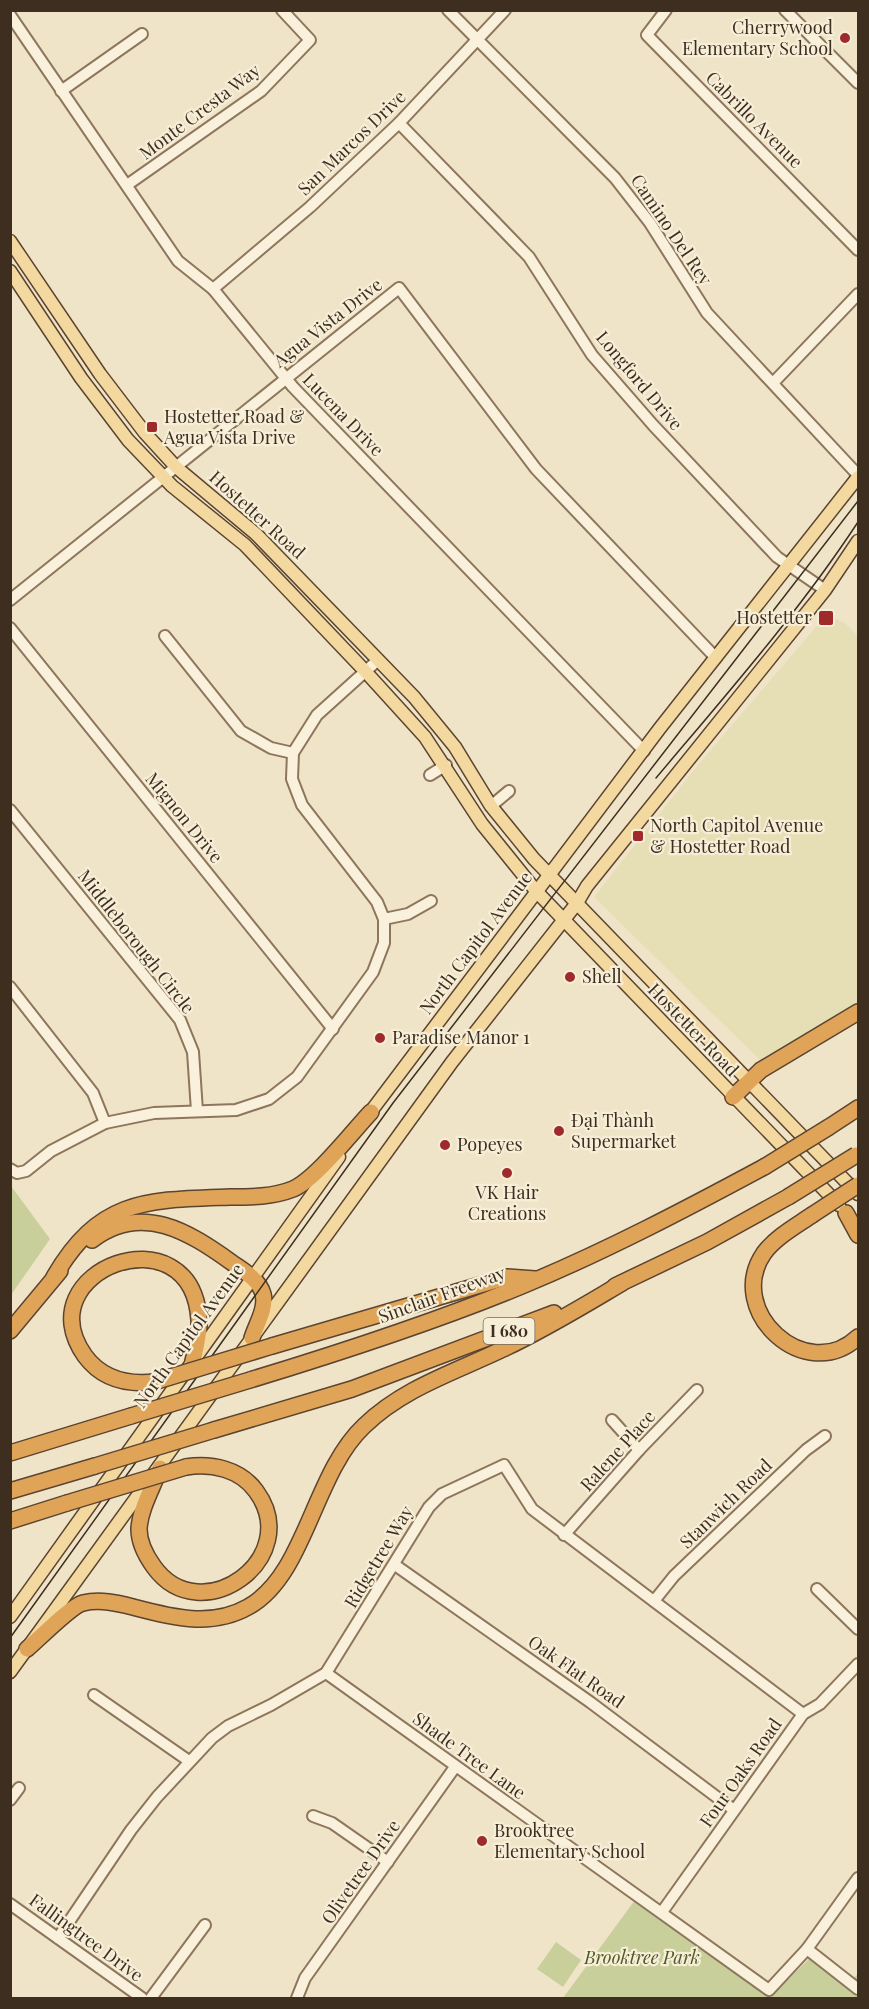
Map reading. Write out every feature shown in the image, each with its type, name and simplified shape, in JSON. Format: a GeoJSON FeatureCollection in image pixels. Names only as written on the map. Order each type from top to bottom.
{"type":"FeatureCollection","features":[{"type":"Feature","properties":{"kind":"highway"},"geometry":{"type":"LineString","coordinates":[[733,1097],[748,1080],[761,1070],[858,1012]]}},
{"type":"Feature","properties":{"kind":"highway","name":"Sinclair Freeway"},"geometry":{"type":"LineString","coordinates":[[10,1453],[415,1327],[538,1279],[685,1210],[764,1167],[858,1108]]}},
{"type":"Feature","properties":{"kind":"highway"},"geometry":{"type":"LineString","coordinates":[[54,1276],[70,1249],[79,1240],[100,1223],[129,1208],[162,1200],[263,1196],[294,1188],[309,1178],[371,1112]]}},
{"type":"Feature","properties":{"kind":"highway","name":"I 680"},"geometry":{"type":"LineString","coordinates":[[10,1491],[352,1389],[533,1322],[707,1242],[788,1197],[857,1154]]}},
{"type":"Feature","properties":{"kind":"highway"},"geometry":{"type":"LineString","coordinates":[[858,1185],[774,1242],[759,1264],[755,1290],[760,1316],[776,1336],[801,1350],[814,1352],[836,1350],[858,1337]]}},
{"type":"Feature","properties":{"kind":"highway"},"geometry":{"type":"LineString","coordinates":[[846,1213],[858,1236]]}},
{"type":"Feature","properties":{"kind":"highway"},"geometry":{"type":"LineString","coordinates":[[10,1331],[54,1276],[94,1237],[116,1227],[152,1222],[186,1232],[252,1278],[261,1288],[264,1300],[252,1338]]}},
{"type":"Feature","properties":{"kind":"highway"},"geometry":{"type":"LineString","coordinates":[[193,1361],[199,1334],[198,1308],[194,1295],[179,1275],[169,1267],[147,1259],[124,1260],[103,1268],[84,1287],[74,1311],[74,1324],[80,1348],[96,1368],[107,1376],[130,1383],[154,1382],[507,1277],[538,1279]]}},
{"type":"Feature","properties":{"kind":"highway"},"geometry":{"type":"LineString","coordinates":[[27,1648],[82,1603],[106,1601],[194,1619],[217,1618],[248,1607],[276,1583],[335,1463],[354,1436],[374,1416],[411,1391],[526,1338],[622,1283]]}},
{"type":"Feature","properties":{"kind":"highway"},"geometry":{"type":"LineString","coordinates":[[10,1521],[67,1503],[186,1467],[219,1467],[241,1476],[257,1493],[267,1515],[267,1540],[259,1562],[242,1580],[221,1589],[196,1592],[174,1584],[156,1571],[145,1552],[139,1529],[160,1468]]}},
{"type":"Feature","properties":{"kind":"main road","name":"Hostetter Road"},"geometry":{"type":"LineString","coordinates":[[10,241],[100,374],[145,433],[176,467],[256,534],[378,660],[440,727],[491,806],[528,852],[858,1194]]}},
{"type":"Feature","properties":{"kind":"main road","name":"Hostetter Road"},"geometry":{"type":"LineString","coordinates":[[10,271],[81,378],[128,440],[163,477],[245,545],[365,671],[425,737],[446,765],[482,824],[536,891],[858,1226]]}},
{"type":"Feature","properties":{"kind":"main road","name":"North Capitol Avenue"},"geometry":{"type":"LineString","coordinates":[[10,1617],[371,1112],[536,891],[858,476]]}},
{"type":"Feature","properties":{"kind":"main road"},"geometry":{"type":"LineString","coordinates":[[10,1672],[452,1062],[577,903],[586,886],[825,590],[858,541]]}},
{"type":"Feature","properties":{"kind":"street","name":"Monte Cresta Way"},"geometry":{"type":"LineString","coordinates":[[128,185],[261,91],[310,40],[282,10]]}},
{"type":"Feature","properties":{"kind":"street","name":"Camino Del Rey"},"geometry":{"type":"LineString","coordinates":[[448,10],[615,178],[650,223],[707,312],[858,476]]}},
{"type":"Feature","properties":{"kind":"street","name":"San Marcos Drive"},"geometry":{"type":"LineString","coordinates":[[213,289],[310,207],[399,123],[505,10]]}},
{"type":"Feature","properties":{"kind":"street","name":"Cabrillo Avenue"},"geometry":{"type":"LineString","coordinates":[[666,10],[647,35],[858,250]]}},
{"type":"Feature","properties":{"kind":"street"},"geometry":{"type":"LineString","coordinates":[[785,10],[858,83]]}},
{"type":"Feature","properties":{"kind":"street","name":"Lucena Drive"},"geometry":{"type":"LineString","coordinates":[[10,15],[178,261],[213,289],[284,378],[644,751]]}},
{"type":"Feature","properties":{"kind":"street"},"geometry":{"type":"LineString","coordinates":[[61,91],[142,34]]}},
{"type":"Feature","properties":{"kind":"street","name":"Longford Drive"},"geometry":{"type":"LineString","coordinates":[[399,123],[529,257],[592,355],[653,426],[777,557],[825,590]]}},
{"type":"Feature","properties":{"kind":"street","name":"Agua Vista Drive"},"geometry":{"type":"LineString","coordinates":[[10,600],[399,288],[536,469],[716,658]]}},
{"type":"Feature","properties":{"kind":"street"},"geometry":{"type":"LineString","coordinates":[[773,383],[858,294]]}},
{"type":"Feature","properties":{"kind":"street","name":"Mignon Drive"},"geometry":{"type":"LineString","coordinates":[[10,628],[333,1029]]}},
{"type":"Feature","properties":{"kind":"street"},"geometry":{"type":"LineString","coordinates":[[165,636],[241,731],[271,748],[293,753]]}},
{"type":"Feature","properties":{"kind":"street"},"geometry":{"type":"LineString","coordinates":[[14,1171],[26,1171],[51,1152],[105,1124],[154,1113],[236,1110],[269,1099],[297,1077],[333,1029],[373,972],[384,944],[384,920],[377,902],[302,805],[292,779],[293,753],[317,715],[378,660]]}},
{"type":"Feature","properties":{"kind":"street"},"geometry":{"type":"LineString","coordinates":[[430,775],[446,765]]}},
{"type":"Feature","properties":{"kind":"street"},"geometry":{"type":"LineString","coordinates":[[491,806],[509,791]]}},
{"type":"Feature","properties":{"kind":"street","name":"Middleborough Circle"},"geometry":{"type":"LineString","coordinates":[[10,810],[180,1020],[193,1052],[197,1111]]}},
{"type":"Feature","properties":{"kind":"street"},"geometry":{"type":"LineString","coordinates":[[384,920],[408,914],[431,901]]}},
{"type":"Feature","properties":{"kind":"street"},"geometry":{"type":"LineString","coordinates":[[10,987],[93,1092],[105,1124]]}},
{"type":"Feature","properties":{"kind":"street","name":"Ralene Place"},"geometry":{"type":"LineString","coordinates":[[564,1535],[639,1450],[697,1390]]}},
{"type":"Feature","properties":{"kind":"street"},"geometry":{"type":"LineString","coordinates":[[612,1420],[639,1450]]}},
{"type":"Feature","properties":{"kind":"street","name":"Stanwich Road"},"geometry":{"type":"LineString","coordinates":[[654,1601],[674,1576],[806,1450],[825,1436]]}},
{"type":"Feature","properties":{"kind":"street","name":"Ridgetree Way"},"geometry":{"type":"LineString","coordinates":[[58,1938],[131,1830],[189,1761],[228,1726],[271,1705],[326,1673],[429,1507],[442,1494],[504,1465],[532,1509],[803,1714]]}},
{"type":"Feature","properties":{"kind":"street","name":"Oak Flat Road"},"geometry":{"type":"LineString","coordinates":[[395,1565],[590,1702],[734,1810]]}},
{"type":"Feature","properties":{"kind":"street"},"geometry":{"type":"LineString","coordinates":[[817,1589],[858,1629]]}},
{"type":"Feature","properties":{"kind":"street","name":"Four Oaks Road"},"geometry":{"type":"LineString","coordinates":[[662,1912],[803,1714],[820,1704],[858,1664]]}},
{"type":"Feature","properties":{"kind":"street","name":"Shade Tree Lane"},"geometry":{"type":"LineString","coordinates":[[326,1673],[769,1990],[807,1949]]}},
{"type":"Feature","properties":{"kind":"street"},"geometry":{"type":"LineString","coordinates":[[94,1695],[189,1761]]}},
{"type":"Feature","properties":{"kind":"street","name":"Olivetree Drive"},"geometry":{"type":"LineString","coordinates":[[297,1998],[305,1978],[455,1767]]}},
{"type":"Feature","properties":{"kind":"street"},"geometry":{"type":"LineString","coordinates":[[10,1800],[20,1788]]}},
{"type":"Feature","properties":{"kind":"street"},"geometry":{"type":"LineString","coordinates":[[313,1816],[332,1823],[388,1862]]}},
{"type":"Feature","properties":{"kind":"street"},"geometry":{"type":"LineString","coordinates":[[858,1878],[807,1949],[858,1989]]}},
{"type":"Feature","properties":{"kind":"street","name":"Fallingtree Drive"},"geometry":{"type":"LineString","coordinates":[[10,1904],[142,1998]]}},
{"type":"Feature","properties":{"kind":"street"},"geometry":{"type":"LineString","coordinates":[[151,1998],[205,1925]]}},
{"type":"Feature","properties":{"kind":"shaded area"},"geometry":{"type":"Polygon","coordinates":[[[826,615],[845,623],[858,636],[858,1002],[768,1068],[594,897],[698,765],[826,615]]]}},
{"type":"Feature","properties":{"kind":"green space"},"geometry":{"type":"Polygon","coordinates":[[[10,1186],[50,1239],[11,1295],[10,1186]]]}},
{"type":"Feature","properties":{"kind":"green space","name":"Brooktree Park"},"geometry":{"type":"Polygon","coordinates":[[[635,1900],[769,1998],[563,1998],[635,1900]]]}},
{"type":"Feature","properties":{"kind":"green space"},"geometry":{"type":"Polygon","coordinates":[[[556,1942],[581,1960],[563,1987],[537,1969],[556,1942]]]}},
{"type":"Feature","properties":{"kind":"green space"},"geometry":{"type":"Polygon","coordinates":[[[811,1957],[845,1986],[858,1974],[858,1998],[769,1998],[811,1957]]]}},
{"type":"Feature","properties":{"kind":"tram line"},"geometry":{"type":"LineString","coordinates":[[10,1638],[393,1103],[858,501]]}},
{"type":"Feature","properties":{"kind":"tram line"},"geometry":{"type":"LineString","coordinates":[[656,778],[786,621],[858,522]]}},
{"type":"Feature","properties":{"kind":"place","name":"Cherrywood Elementary School"},"geometry":{"type":"Point","coordinates":[845,38]}},
{"type":"Feature","properties":{"kind":"place","name":"Hostetter Road & Agua Vista Drive"},"geometry":{"type":"Point","coordinates":[152,427]}},
{"type":"Feature","properties":{"kind":"place","name":"Hostetter"},"geometry":{"type":"Point","coordinates":[826,618]}},
{"type":"Feature","properties":{"kind":"place","name":"North Capitol Avenue & Hostetter Road"},"geometry":{"type":"Point","coordinates":[638,836]}},
{"type":"Feature","properties":{"kind":"place","name":"Shell"},"geometry":{"type":"Point","coordinates":[570,977]}},
{"type":"Feature","properties":{"kind":"place","name":"Paradise Manor 1"},"geometry":{"type":"Point","coordinates":[380,1038]}},
{"type":"Feature","properties":{"kind":"place","name":"Đại Thành Supermarket"},"geometry":{"type":"Point","coordinates":[559,1131]}},
{"type":"Feature","properties":{"kind":"place","name":"Popeyes"},"geometry":{"type":"Point","coordinates":[445,1145]}},
{"type":"Feature","properties":{"kind":"place","name":"VK Hair Creations"},"geometry":{"type":"Point","coordinates":[507,1173]}},
{"type":"Feature","properties":{"kind":"place","name":"Brooktree Elementary School"},"geometry":{"type":"Point","coordinates":[482,1841]}}]}
